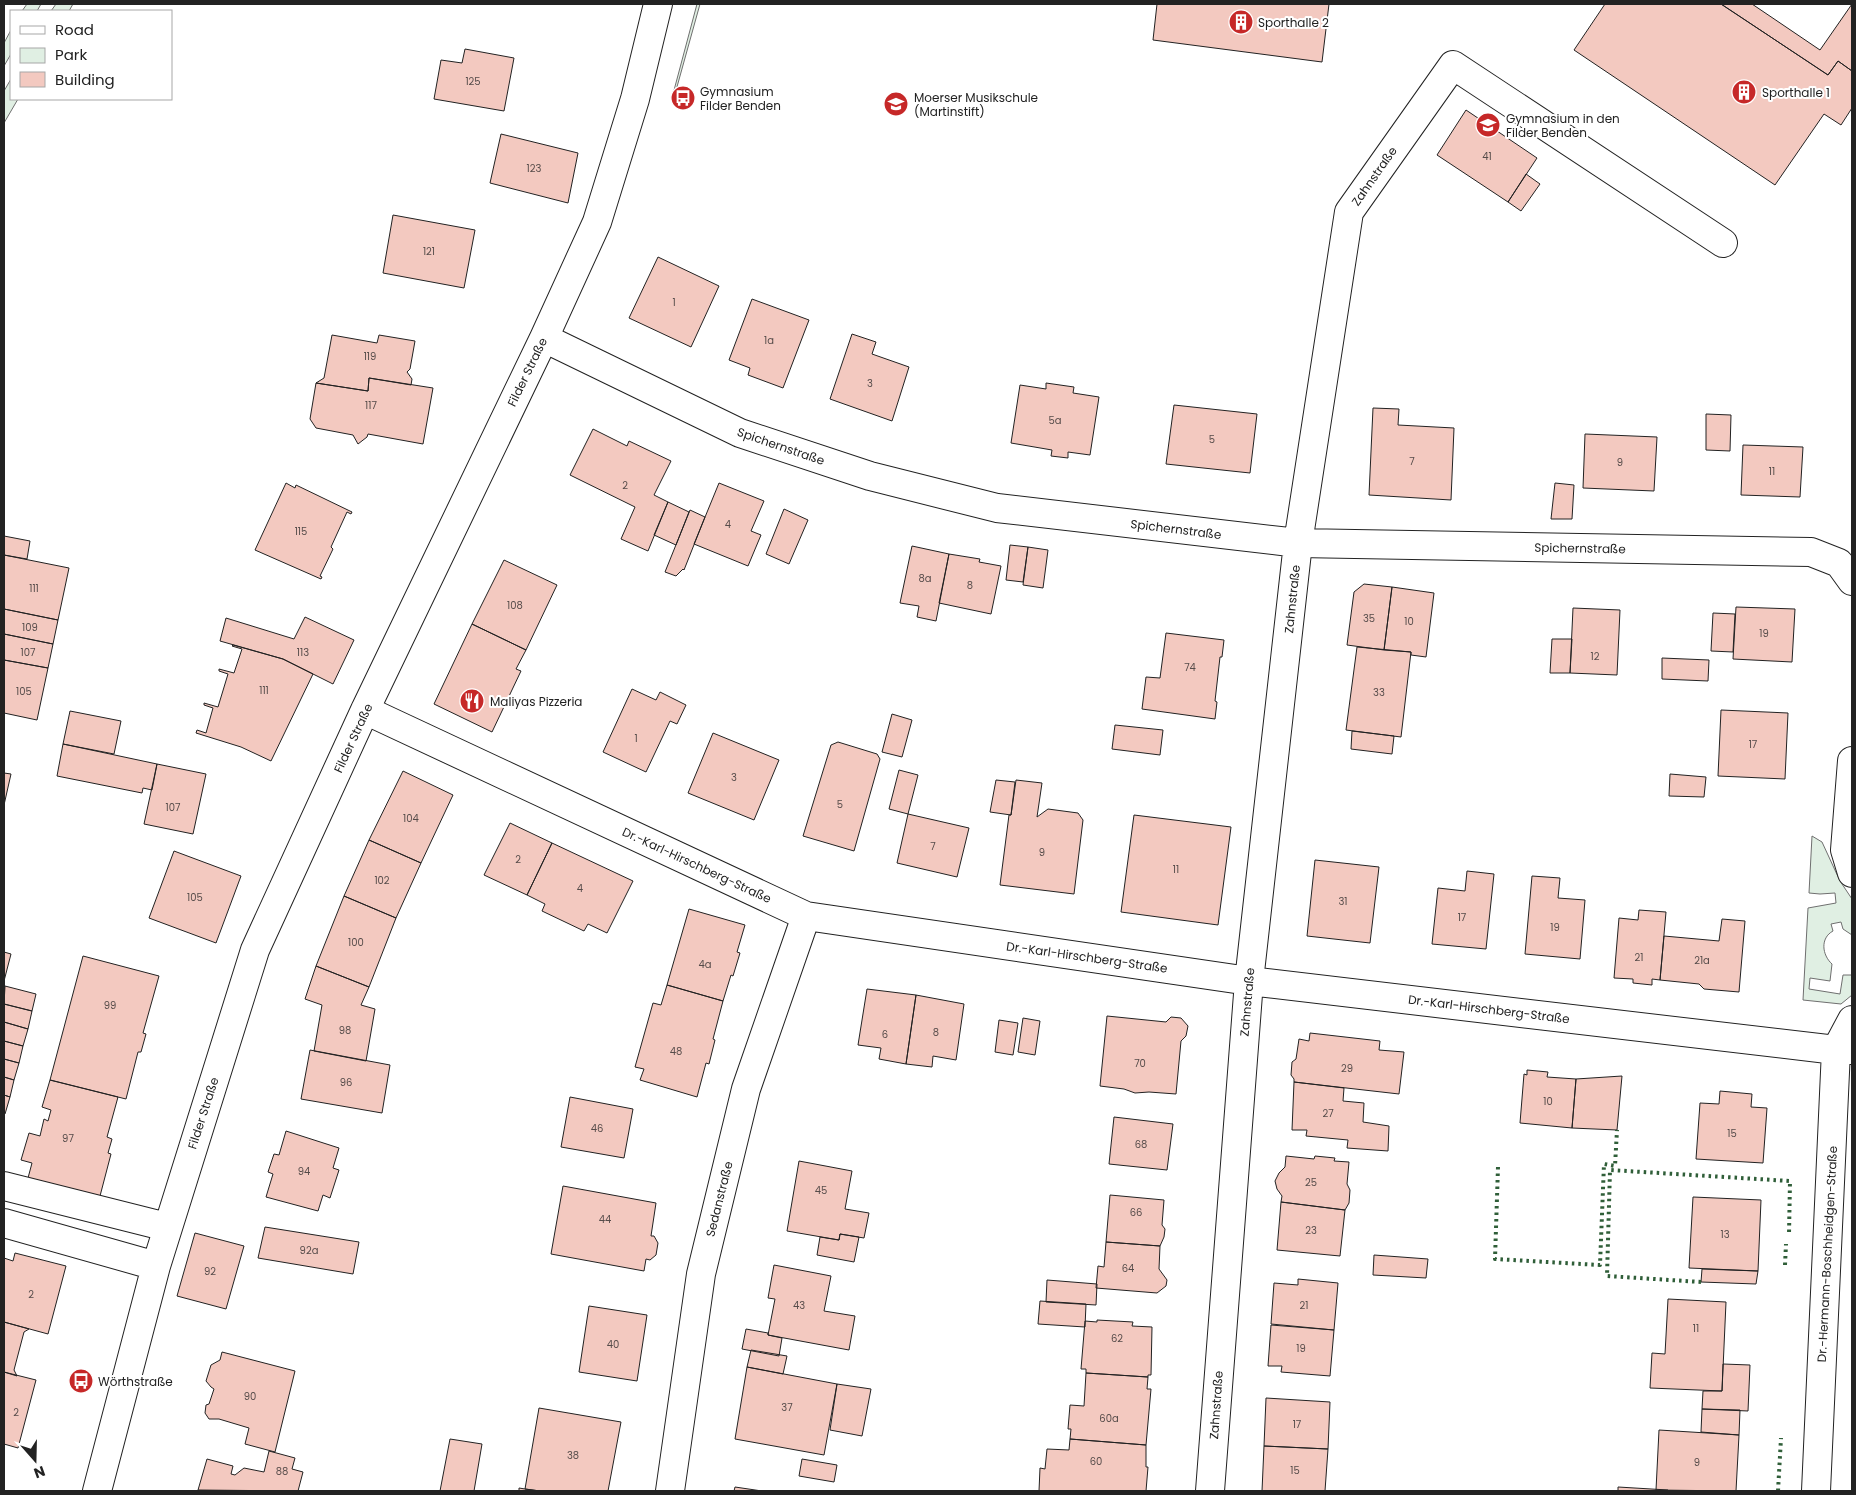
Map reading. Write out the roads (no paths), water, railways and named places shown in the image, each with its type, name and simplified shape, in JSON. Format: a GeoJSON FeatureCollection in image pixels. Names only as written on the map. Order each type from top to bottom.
{"type":"FeatureCollection","features":[{"type":"Feature","properties":{"kind":"street","name":"Filder Straße"},"geometry":{"type":"LineString","coordinates":[[97,1491],[167,1228],[255,950],[365,710],[544,338],[597,222],[635,99],[658,4]]}},
{"type":"Feature","properties":{"kind":"street","name":"Zahnstraße"},"geometry":{"type":"LineString","coordinates":[[1210,1491],[1249,980],[1298,543],[1349,212],[1453,65],[1723,243]]}},
{"type":"Feature","properties":{"kind":"street","name":"Spichernstraße"},"geometry":{"type":"LineString","coordinates":[[544,338],[740,433],[870,476],[997,508],[1298,543],[1811,552],[1846,572]]}},
{"type":"Feature","properties":{"kind":"street","name":"Dr.-Karl-Hirschberg-Straße"},"geometry":{"type":"LineString","coordinates":[[365,710],[806,916],[1249,980],[1844,1050]]}},
{"type":"Feature","properties":{"kind":"street"},"geometry":{"type":"LineString","coordinates":[[1852,761],[1845,850],[1852,873]]}},
{"type":"Feature","properties":{"kind":"street","name":"Sedanstraße"},"geometry":{"type":"LineString","coordinates":[[670,1491],[701,1274],[746,1089],[806,916]]}},
{"type":"Feature","properties":{"kind":"street","name":"Dr.-Hermann-Boschheidgen-Straße"},"geometry":{"type":"LineString","coordinates":[[1816,1491],[1844,1050],[1852,1020]]}},
{"type":"Feature","properties":{"kind":"street"},"geometry":{"type":"LineString","coordinates":[[4,1186],[167,1228]]}},
{"type":"Feature","properties":{"kind":"street"},"geometry":{"type":"LineString","coordinates":[[4,1223],[156,1266]]}},
{"type":"Feature","properties":{"kind":"place","name":"Sporthalle 2"},"geometry":{"type":"Point","coordinates":[1241,22]}},
{"type":"Feature","properties":{"kind":"place","name":"Sporthalle 1"},"geometry":{"type":"Point","coordinates":[1744,92]}},
{"type":"Feature","properties":{"kind":"place","name":"Gymnasium Filder Benden"},"geometry":{"type":"Point","coordinates":[683,98]}},
{"type":"Feature","properties":{"kind":"place","name":"Moerser Musikschule (Martinstift)"},"geometry":{"type":"Point","coordinates":[896,104]}},
{"type":"Feature","properties":{"kind":"place","name":"Gymnasium in den Filder Benden"},"geometry":{"type":"Point","coordinates":[1488,125]}},
{"type":"Feature","properties":{"kind":"place","name":"Maliyas Pizzeria"},"geometry":{"type":"Point","coordinates":[472,701]}},
{"type":"Feature","properties":{"kind":"place","name":"Wörthstraße"},"geometry":{"type":"Point","coordinates":[81,1381]}}]}
